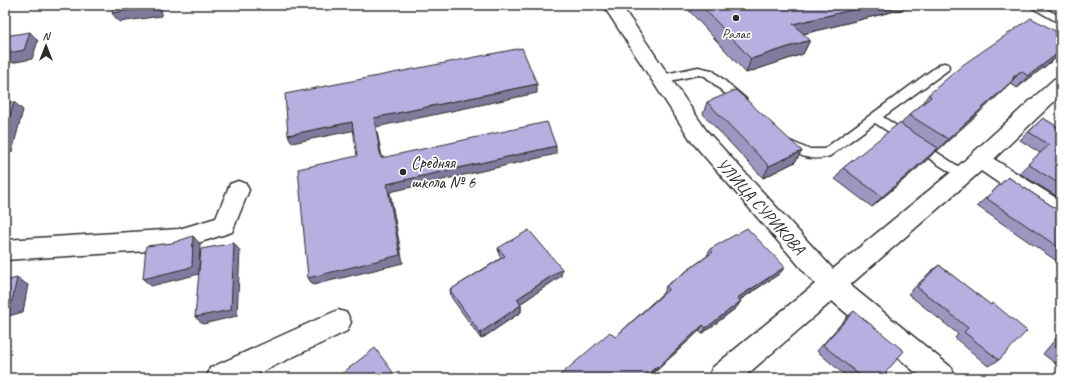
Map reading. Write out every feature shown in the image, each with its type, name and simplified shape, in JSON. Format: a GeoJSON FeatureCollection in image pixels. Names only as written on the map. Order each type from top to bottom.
{"type":"FeatureCollection","features":[{"type":"Feature","properties":{"kind":"street","name":"УЛИЦА СУРИКОВА"},"geometry":{"type":"LineString","coordinates":[[612,5],[699,136],[832,285],[942,378]]}},
{"type":"Feature","properties":{"kind":"street"},"geometry":{"type":"LineString","coordinates":[[722,378],[963,175],[1061,84]]}},
{"type":"Feature","properties":{"kind":"street"},"geometry":{"type":"LineString","coordinates":[[980,160],[1061,213]]}},
{"type":"Feature","properties":{"kind":"street"},"geometry":{"type":"LineString","coordinates":[[5,250],[179,239],[224,225],[238,190]]}},
{"type":"Feature","properties":{"kind":"street"},"geometry":{"type":"LineString","coordinates":[[220,378],[338,322]]}},
{"type":"Feature","properties":{"kind":"lane"},"geometry":{"type":"LineString","coordinates":[[1032,5],[1061,21]]}},
{"type":"Feature","properties":{"kind":"lane"},"geometry":{"type":"LineString","coordinates":[[780,138],[806,154],[826,153],[944,67]]}},
{"type":"Feature","properties":{"kind":"lane"},"geometry":{"type":"LineString","coordinates":[[661,79],[698,71],[708,73],[718,80],[752,112]]}},
{"type":"Feature","properties":{"kind":"lane"},"geometry":{"type":"LineString","coordinates":[[875,117],[963,175]]}},
{"type":"Feature","properties":{"kind":"building"},"geometry":{"type":"Polygon","coordinates":[[[114,5],[155,5],[155,7],[112,13],[114,5]]]}},
{"type":"Feature","properties":{"kind":"building"},"geometry":{"type":"Polygon","coordinates":[[[701,5],[872,5],[793,24],[810,40],[751,59],[701,5]]]}},
{"type":"Feature","properties":{"kind":"building"},"geometry":{"type":"Polygon","coordinates":[[[1031,18],[1061,34],[1061,51],[1028,76],[1021,71],[1014,76],[1012,81],[948,139],[909,115],[931,97],[929,94],[964,64],[1031,18]]]}},
{"type":"Feature","properties":{"kind":"building"},"geometry":{"type":"Polygon","coordinates":[[[30,32],[24,50],[5,54],[5,36],[30,32]]]}},
{"type":"Feature","properties":{"kind":"building","name":"Средняя школа № 6"},"geometry":{"type":"Polygon","coordinates":[[[522,48],[537,84],[374,118],[381,158],[547,122],[556,146],[387,184],[400,255],[308,278],[298,169],[357,156],[352,122],[288,135],[285,94],[522,48]]]}},
{"type":"Feature","properties":{"kind":"building"},"geometry":{"type":"Polygon","coordinates":[[[736,90],[802,151],[769,166],[707,102],[736,90]]]}},
{"type":"Feature","properties":{"kind":"building"},"geometry":{"type":"Polygon","coordinates":[[[14,102],[5,133],[5,103],[14,102]]]}},
{"type":"Feature","properties":{"kind":"building"},"geometry":{"type":"Polygon","coordinates":[[[1043,118],[1061,129],[1061,185],[1028,164],[1049,145],[1029,132],[1043,118]]]}},
{"type":"Feature","properties":{"kind":"building"},"geometry":{"type":"Polygon","coordinates":[[[899,123],[938,148],[882,197],[843,168],[899,123]]]}},
{"type":"Feature","properties":{"kind":"building"},"geometry":{"type":"Polygon","coordinates":[[[1008,177],[1061,212],[1061,249],[986,198],[1008,177]]]}},
{"type":"Feature","properties":{"kind":"building"},"geometry":{"type":"Polygon","coordinates":[[[747,228],[785,267],[737,298],[741,301],[706,328],[703,325],[657,368],[656,367],[643,378],[557,378],[610,332],[615,337],[669,289],[666,286],[713,252],[710,249],[747,228]]]}},
{"type":"Feature","properties":{"kind":"building"},"geometry":{"type":"Polygon","coordinates":[[[529,230],[562,269],[517,299],[521,305],[480,333],[450,290],[505,256],[498,248],[529,230]]]}},
{"type":"Feature","properties":{"kind":"building"},"geometry":{"type":"Polygon","coordinates":[[[193,236],[192,267],[143,279],[146,246],[172,243],[193,236]]]}},
{"type":"Feature","properties":{"kind":"building"},"geometry":{"type":"Polygon","coordinates":[[[234,243],[231,310],[195,317],[201,249],[234,243]]]}},
{"type":"Feature","properties":{"kind":"building"},"geometry":{"type":"Polygon","coordinates":[[[939,265],[991,305],[993,303],[1027,331],[999,360],[964,332],[968,328],[917,287],[939,265]]]}},
{"type":"Feature","properties":{"kind":"building"},"geometry":{"type":"Polygon","coordinates":[[[17,278],[11,305],[5,307],[5,281],[17,278]]]}},
{"type":"Feature","properties":{"kind":"building"},"geometry":{"type":"Polygon","coordinates":[[[854,311],[904,351],[881,378],[863,378],[823,345],[854,311]]]}},
{"type":"Feature","properties":{"kind":"building"},"geometry":{"type":"Polygon","coordinates":[[[1061,341],[1061,353],[1055,348],[1061,341]]]}},
{"type":"Feature","properties":{"kind":"building"},"geometry":{"type":"Polygon","coordinates":[[[375,348],[397,378],[336,378],[375,348]]]}},
{"type":"Feature","properties":{"kind":"place","name":"Ралас"},"geometry":{"type":"Point","coordinates":[736,18]}},
{"type":"Feature","properties":{"kind":"place","name":"Средняя школа № 6"},"geometry":{"type":"Point","coordinates":[403,172]}}]}
